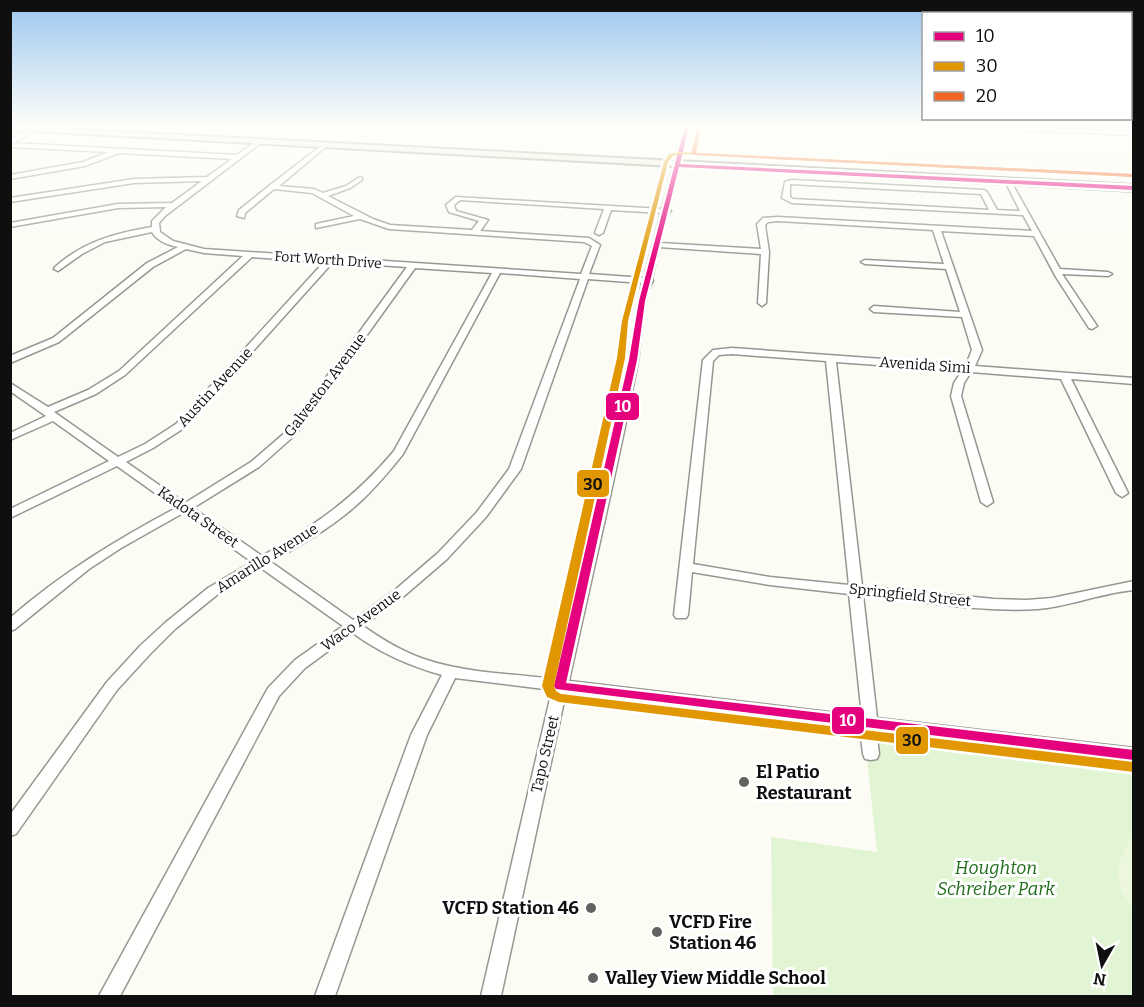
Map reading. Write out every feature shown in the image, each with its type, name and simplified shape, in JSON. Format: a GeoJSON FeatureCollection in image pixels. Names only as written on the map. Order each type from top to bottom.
{"type":"FeatureCollection","features":[{"type":"Feature","properties":{"kind":"main road"},"geometry":{"type":"LineString","coordinates":[[843,173],[1134,188]]}},
{"type":"Feature","properties":{"kind":"street"},"geometry":{"type":"LineString","coordinates":[[10,177],[33,173]]}},
{"type":"Feature","properties":{"kind":"street"},"geometry":{"type":"LineString","coordinates":[[58,269],[86,247],[100,240],[154,229],[158,219],[216,173]]}},
{"type":"Feature","properties":{"kind":"street"},"geometry":{"type":"LineString","coordinates":[[241,216],[242,212],[289,173]]}},
{"type":"Feature","properties":{"kind":"street","name":"Tapo Street"},"geometry":{"type":"LineString","coordinates":[[491,996],[633,360],[637,324],[676,173]]}},
{"type":"Feature","properties":{"kind":"street"},"geometry":{"type":"LineString","coordinates":[[885,175],[888,187]]}},
{"type":"Feature","properties":{"kind":"street"},"geometry":{"type":"LineString","coordinates":[[10,200],[122,181],[167,178],[208,179]]}},
{"type":"Feature","properties":{"kind":"street"},"geometry":{"type":"LineString","coordinates":[[324,195],[348,187],[360,179]]}},
{"type":"Feature","properties":{"kind":"street"},"geometry":{"type":"LineString","coordinates":[[1008,181],[1024,213],[1092,326]]}},
{"type":"Feature","properties":{"kind":"street"},"geometry":{"type":"LineString","coordinates":[[994,212],[984,192],[787,183],[786,198],[792,201],[994,212],[1024,213]]}},
{"type":"Feature","properties":{"kind":"street"},"geometry":{"type":"LineString","coordinates":[[271,187],[302,189],[324,195],[380,224],[402,229],[596,238]]}},
{"type":"Feature","properties":{"kind":"street"},"geometry":{"type":"LineString","coordinates":[[474,233],[484,220],[453,212],[450,205],[458,198],[667,211]]}},
{"type":"Feature","properties":{"kind":"street"},"geometry":{"type":"LineString","coordinates":[[10,225],[125,205],[174,205]]}},
{"type":"Feature","properties":{"kind":"street","name":"Waco Avenue"},"geometry":{"type":"LineString","coordinates":[[109,996],[273,693],[284,677],[337,636],[410,585],[482,516],[502,490],[515,469],[608,208]]}},
{"type":"Feature","properties":{"kind":"street"},"geometry":{"type":"LineString","coordinates":[[319,226],[362,216]]}},
{"type":"Feature","properties":{"kind":"street"},"geometry":{"type":"LineString","coordinates":[[762,303],[765,252],[761,224],[766,220],[1037,234]]}},
{"type":"Feature","properties":{"kind":"street"},"geometry":{"type":"LineString","coordinates":[[936,228],[977,350],[975,360],[959,382],[956,396],[987,502]]}},
{"type":"Feature","properties":{"kind":"street","name":"Fort Worth Drive"},"geometry":{"type":"LineString","coordinates":[[154,229],[162,239],[183,248],[249,255],[649,281]]}},
{"type":"Feature","properties":{"kind":"street"},"geometry":{"type":"LineString","coordinates":[[658,245],[765,252]]}},
{"type":"Feature","properties":{"kind":"street"},"geometry":{"type":"LineString","coordinates":[[10,360],[56,340],[150,265],[183,248]]}},
{"type":"Feature","properties":{"kind":"street"},"geometry":{"type":"LineString","coordinates":[[10,437],[122,373],[249,255]]}},
{"type":"Feature","properties":{"kind":"street","name":"Austin Avenue"},"geometry":{"type":"LineString","coordinates":[[10,514],[165,437],[189,418],[330,260]]}},
{"type":"Feature","properties":{"kind":"street"},"geometry":{"type":"LineString","coordinates":[[865,262],[948,267]]}},
{"type":"Feature","properties":{"kind":"street","name":"Galveston Avenue"},"geometry":{"type":"LineString","coordinates":[[10,626],[67,579],[100,556],[248,470],[291,433],[413,266]]}},
{"type":"Feature","properties":{"kind":"street","name":"Amarillo Avenue"},"geometry":{"type":"LineString","coordinates":[[10,829],[112,686],[145,650],[213,591],[314,531],[348,506],[399,452],[498,271]]}},
{"type":"Feature","properties":{"kind":"street"},"geometry":{"type":"LineString","coordinates":[[1058,271],[1108,274]]}},
{"type":"Feature","properties":{"kind":"street"},"geometry":{"type":"LineString","coordinates":[[874,309],[966,315]]}},
{"type":"Feature","properties":{"kind":"street","name":"Avenida Simi"},"geometry":{"type":"LineString","coordinates":[[686,567],[700,456],[708,360],[716,352],[732,351],[1134,381]]}},
{"type":"Feature","properties":{"kind":"street"},"geometry":{"type":"LineString","coordinates":[[831,358],[871,754]]}},
{"type":"Feature","properties":{"kind":"street"},"geometry":{"type":"LineString","coordinates":[[1064,375],[1122,493]]}},
{"type":"Feature","properties":{"kind":"street","name":"Kadota Street"},"geometry":{"type":"LineString","coordinates":[[10,386],[354,626],[398,654],[451,672],[1134,755]]}},
{"type":"Feature","properties":{"kind":"street"},"geometry":{"type":"LineString","coordinates":[[681,615],[686,567]]}},
{"type":"Feature","properties":{"kind":"street","name":"Springfield Street"},"geometry":{"type":"LineString","coordinates":[[686,567],[770,581],[1024,605],[1058,602],[1100,590],[1134,585]]}},
{"type":"Feature","properties":{"kind":"street"},"geometry":{"type":"LineString","coordinates":[[325,996],[419,735],[451,672]]}},
{"type":"Feature","properties":{"kind":"green space","name":"Houghton Schreiber Park"},"geometry":{"type":"Polygon","coordinates":[[[865,741],[1133,775],[1133,996],[773,996],[771,837],[877,852],[865,741]]]}},
{"type":"Feature","properties":{"kind":"green space"},"geometry":{"type":"Polygon","coordinates":[[[1133,835],[1133,907],[1121,889],[1118,872],[1119,863],[1133,835]]]}},
{"type":"Feature","properties":{"kind":"transit line","name":"30"},"geometry":{"type":"LineString","coordinates":[[663,173],[625,321],[621,358],[548,686],[551,694],[559,698],[1133,767]]}},
{"type":"Feature","properties":{"kind":"transit line","name":"10"},"geometry":{"type":"LineString","coordinates":[[675,173],[642,301],[633,360],[560,686],[1134,755]]}},
{"type":"Feature","properties":{"kind":"transit line","name":"10"},"geometry":{"type":"LineString","coordinates":[[836,173],[1134,188]]}},
{"type":"Feature","properties":{"kind":"transit line","name":"20"},"geometry":{"type":"LineString","coordinates":[[1074,173],[1134,176]]}},
{"type":"Feature","properties":{"kind":"transit line","name":"30"},"geometry":{"type":"LineString","coordinates":[[1075,173],[1134,176]]}},
{"type":"Feature","properties":{"kind":"place","name":"El Patio Restaurant"},"geometry":{"type":"Point","coordinates":[744,782]}},
{"type":"Feature","properties":{"kind":"place","name":"VCFD Station 46"},"geometry":{"type":"Point","coordinates":[591,908]}},
{"type":"Feature","properties":{"kind":"place","name":"VCFD Fire Station 46"},"geometry":{"type":"Point","coordinates":[657,932]}},
{"type":"Feature","properties":{"kind":"place","name":"Valley View Middle School"},"geometry":{"type":"Point","coordinates":[593,978]}}]}
